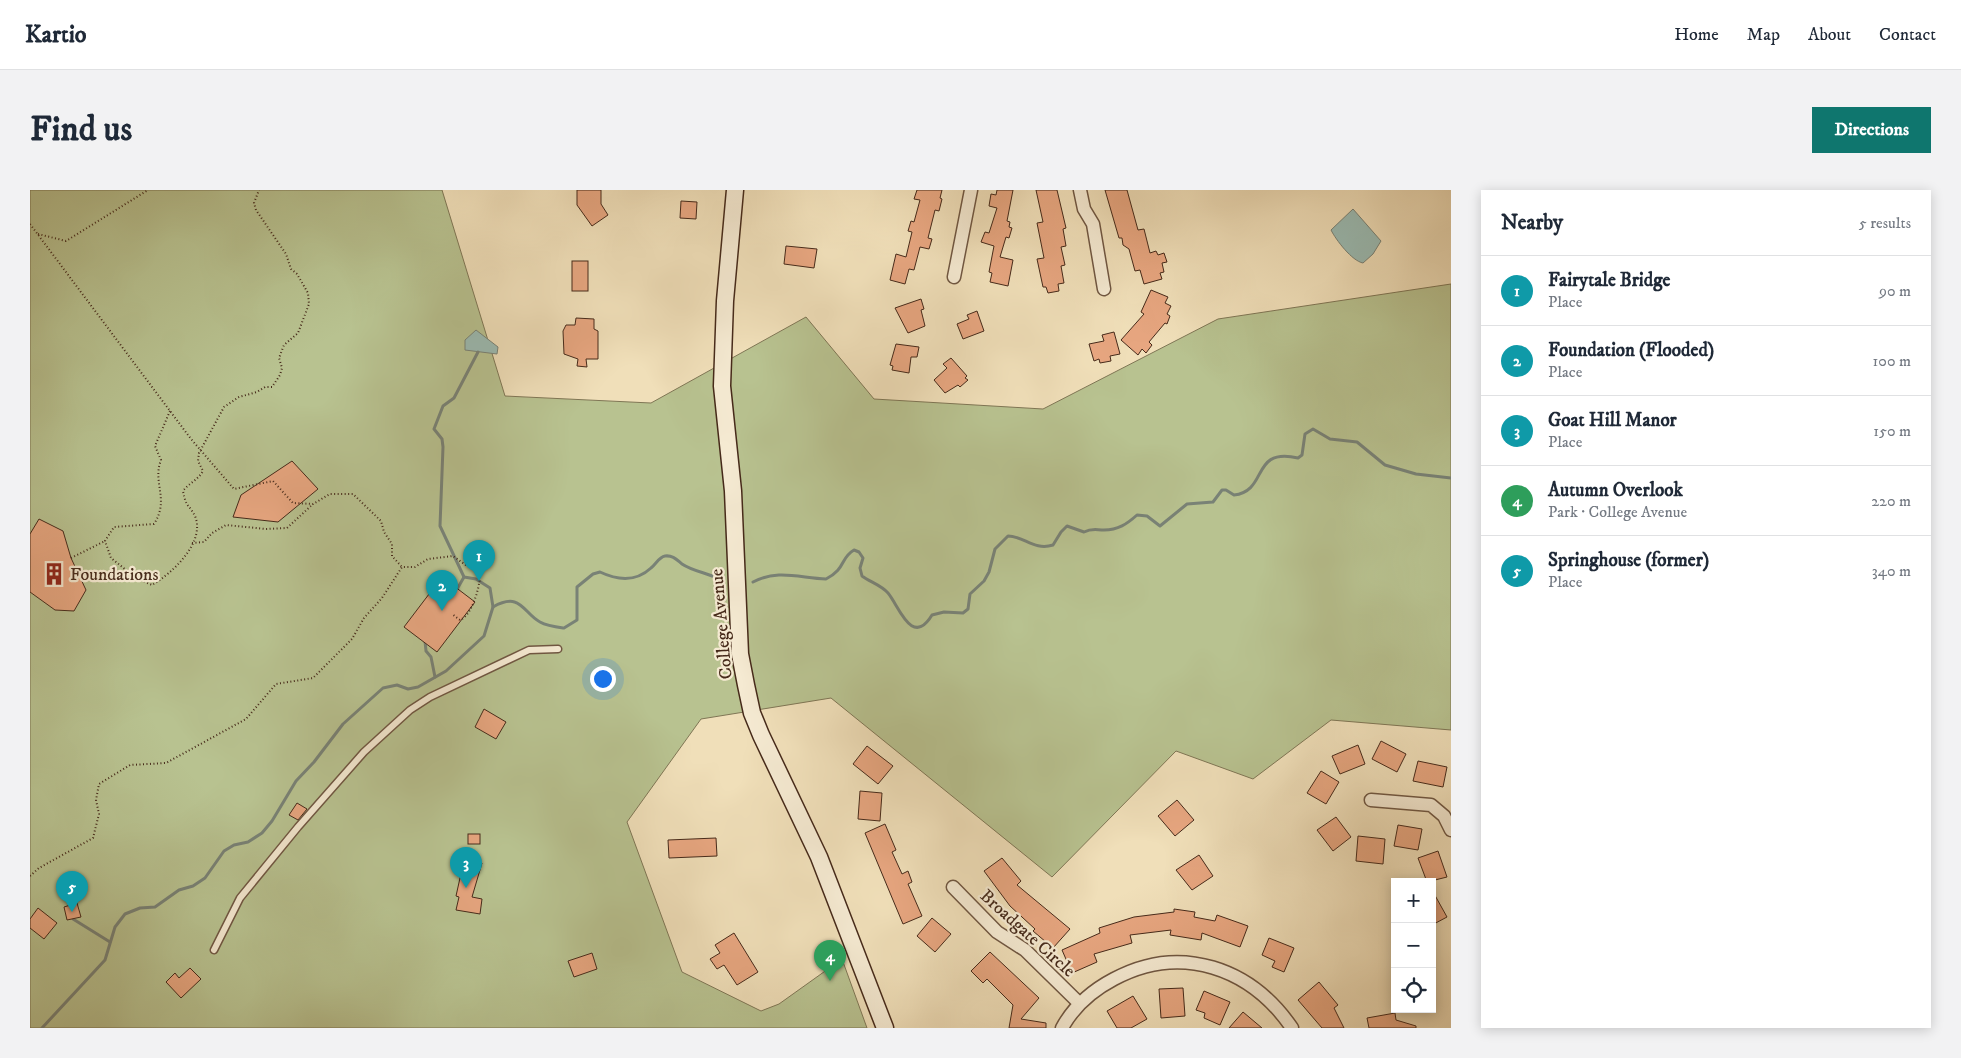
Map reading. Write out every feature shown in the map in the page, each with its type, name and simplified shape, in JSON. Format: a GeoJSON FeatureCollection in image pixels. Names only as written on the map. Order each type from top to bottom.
{"type":"FeatureCollection","features":[{"type":"Feature","properties":{"kind":"street","name":"College Avenue"},"geometry":{"type":"LineString","coordinates":[[735,190],[725,311],[722,386],[733,491],[740,654],[752,713],[819,857],[885,1028]]}},
{"type":"Feature","properties":{"kind":"street"},"geometry":{"type":"LineString","coordinates":[[954,277],[971,190]]}},
{"type":"Feature","properties":{"kind":"street"},"geometry":{"type":"LineString","coordinates":[[1080,190],[1084,209],[1093,224],[1104,289]]}},
{"type":"Feature","properties":{"kind":"street"},"geometry":{"type":"LineString","coordinates":[[1371,800],[1431,805],[1444,816],[1451,830]]}},
{"type":"Feature","properties":{"kind":"street","name":"Broadgate Circle"},"geometry":{"type":"LineString","coordinates":[[953,887],[997,932],[1025,950],[1079,1004]]}},
{"type":"Feature","properties":{"kind":"street"},"geometry":{"type":"LineString","coordinates":[[1062,1028],[1079,1004],[1103,984],[1127,972],[1150,965],[1174,962],[1196,963],[1236,976],[1253,986],[1280,1010],[1292,1028]]}},
{"type":"Feature","properties":{"kind":"lane"},"geometry":{"type":"LineString","coordinates":[[214,950],[240,898],[298,827],[364,752],[410,710],[430,697],[529,650],[558,649]]}},
{"type":"Feature","properties":{"kind":"path"},"geometry":{"type":"LineString","coordinates":[[38,234],[66,241],[148,190]]}},
{"type":"Feature","properties":{"kind":"path"},"geometry":{"type":"LineString","coordinates":[[105,541],[111,558],[136,578],[152,585],[168,576],[189,551],[196,534],[195,516],[185,505],[183,491],[189,484],[199,478],[203,471],[198,461],[201,449],[224,407],[239,397],[277,384],[282,368],[279,358],[284,345],[298,333],[309,304],[308,293],[297,274],[291,268],[286,254],[256,210],[254,203],[259,190]]}},
{"type":"Feature","properties":{"kind":"path"},"geometry":{"type":"LineString","coordinates":[[30,224],[170,411],[234,489],[273,481],[292,503],[313,504]]}},
{"type":"Feature","properties":{"kind":"path"},"geometry":{"type":"LineString","coordinates":[[71,558],[105,541],[114,527],[154,524],[161,513],[161,490],[158,470],[161,460],[155,446],[170,411]]}},
{"type":"Feature","properties":{"kind":"path"},"geometry":{"type":"LineString","coordinates":[[192,543],[204,542],[212,533],[226,525],[266,529],[287,528],[313,504],[330,494],[352,494],[381,521],[384,532],[392,544],[392,556],[402,567],[415,567],[428,559],[453,556],[467,566],[480,568],[474,603],[466,618],[460,620],[452,614]]}},
{"type":"Feature","properties":{"kind":"path"},"geometry":{"type":"LineString","coordinates":[[30,876],[39,868],[93,838],[99,814],[96,800],[99,784],[130,765],[166,763],[246,719],[276,684],[313,678],[352,639],[364,618],[382,598],[402,567]]}},
{"type":"Feature","properties":{"kind":"green space"},"geometry":{"type":"Polygon","coordinates":[[[30,190],[442,190],[505,396],[651,403],[806,317],[874,399],[1043,409],[1218,319],[1451,284],[1451,730],[1331,720],[1253,779],[1176,751],[1052,877],[831,698],[701,719],[627,822],[682,972],[761,1011],[779,1004],[842,959],[867,1028],[30,1028],[30,190]]]}},
{"type":"Feature","properties":{"kind":"water"},"geometry":{"type":"Polygon","coordinates":[[[1353,209],[1381,241],[1373,254],[1363,263],[1349,254],[1331,230],[1353,209]]]}},
{"type":"Feature","properties":{"kind":"water"},"geometry":{"type":"Polygon","coordinates":[[[476,330],[498,347],[497,354],[465,350],[465,340],[476,330]]]}},
{"type":"Feature","properties":{"kind":"building"},"geometry":{"type":"Polygon","coordinates":[[[577,190],[601,190],[601,204],[608,215],[592,226],[577,205],[577,190]]]}},
{"type":"Feature","properties":{"kind":"building"},"geometry":{"type":"Polygon","coordinates":[[[917,190],[942,190],[940,198],[942,199],[939,211],[935,210],[928,238],[932,239],[929,249],[920,247],[914,270],[909,269],[905,284],[890,280],[896,254],[906,257],[912,232],[908,231],[911,221],[914,222],[920,200],[914,199],[917,190]]]}},
{"type":"Feature","properties":{"kind":"building"},"geometry":{"type":"Polygon","coordinates":[[[997,190],[1013,190],[1007,221],[1010,222],[1009,227],[1012,228],[1009,238],[1006,237],[1000,257],[1013,260],[1008,286],[990,282],[992,273],[989,272],[994,246],[981,242],[985,232],[989,233],[997,208],[989,206],[991,194],[996,195],[997,190]]]}},
{"type":"Feature","properties":{"kind":"building"},"geometry":{"type":"Polygon","coordinates":[[[1036,190],[1057,190],[1066,228],[1063,229],[1066,246],[1061,247],[1065,265],[1061,266],[1064,283],[1058,284],[1059,291],[1048,293],[1046,287],[1043,287],[1037,259],[1044,258],[1037,223],[1043,222],[1036,190]]]}},
{"type":"Feature","properties":{"kind":"building"},"geometry":{"type":"Polygon","coordinates":[[[1105,190],[1127,190],[1138,230],[1144,229],[1150,253],[1156,251],[1158,255],[1164,253],[1167,262],[1162,263],[1164,272],[1160,273],[1162,279],[1144,284],[1140,270],[1135,271],[1129,249],[1123,245],[1122,238],[1119,238],[1105,190]]]}},
{"type":"Feature","properties":{"kind":"building"},"geometry":{"type":"Polygon","coordinates":[[[681,201],[697,202],[696,219],[680,218],[681,201]]]}},
{"type":"Feature","properties":{"kind":"building"},"geometry":{"type":"Polygon","coordinates":[[[786,246],[817,249],[814,268],[784,264],[786,246]]]}},
{"type":"Feature","properties":{"kind":"building"},"geometry":{"type":"Polygon","coordinates":[[[572,261],[588,261],[588,291],[572,291],[572,261]]]}},
{"type":"Feature","properties":{"kind":"building"},"geometry":{"type":"Polygon","coordinates":[[[1151,290],[1168,297],[1165,303],[1171,306],[1167,314],[1170,316],[1167,324],[1165,323],[1149,342],[1152,345],[1146,353],[1142,349],[1138,355],[1121,340],[1144,314],[1141,312],[1151,290]]]}},
{"type":"Feature","properties":{"kind":"building"},"geometry":{"type":"Polygon","coordinates":[[[921,299],[924,309],[921,310],[925,326],[908,333],[895,308],[921,299]]]}},
{"type":"Feature","properties":{"kind":"building"},"geometry":{"type":"Polygon","coordinates":[[[977,311],[984,331],[963,339],[957,324],[969,319],[967,315],[977,311]]]}},
{"type":"Feature","properties":{"kind":"building"},"geometry":{"type":"Polygon","coordinates":[[[576,318],[594,319],[594,329],[598,331],[598,359],[586,359],[587,367],[577,366],[578,359],[564,354],[563,331],[566,325],[575,325],[576,318]]]}},
{"type":"Feature","properties":{"kind":"building"},"geometry":{"type":"Polygon","coordinates":[[[1114,332],[1120,354],[1110,356],[1111,361],[1100,363],[1099,359],[1094,361],[1089,344],[1104,341],[1102,335],[1114,332]]]}},
{"type":"Feature","properties":{"kind":"building"},"geometry":{"type":"Polygon","coordinates":[[[896,344],[919,347],[917,357],[911,357],[909,373],[892,370],[893,366],[890,365],[896,344]]]}},
{"type":"Feature","properties":{"kind":"building"},"geometry":{"type":"Polygon","coordinates":[[[951,358],[967,376],[965,378],[968,380],[960,387],[958,385],[945,393],[934,380],[947,368],[943,364],[951,358]]]}},
{"type":"Feature","properties":{"kind":"building"},"geometry":{"type":"Polygon","coordinates":[[[292,461],[318,489],[278,522],[233,517],[241,495],[292,461]]]}},
{"type":"Feature","properties":{"kind":"building","name":"Foundations"},"geometry":{"type":"Polygon","coordinates":[[[39,519],[63,531],[71,558],[86,590],[74,611],[55,610],[30,592],[30,534],[39,519]]]}},
{"type":"Feature","properties":{"kind":"building"},"geometry":{"type":"Polygon","coordinates":[[[442,577],[475,602],[437,652],[404,627],[442,577]]]}},
{"type":"Feature","properties":{"kind":"building"},"geometry":{"type":"Polygon","coordinates":[[[484,709],[506,722],[496,739],[475,727],[484,709]]]}},
{"type":"Feature","properties":{"kind":"building"},"geometry":{"type":"Polygon","coordinates":[[[1381,741],[1406,754],[1397,772],[1372,759],[1381,741]]]}},
{"type":"Feature","properties":{"kind":"building"},"geometry":{"type":"Polygon","coordinates":[[[1358,745],[1365,764],[1340,774],[1332,756],[1358,745]]]}},
{"type":"Feature","properties":{"kind":"building"},"geometry":{"type":"Polygon","coordinates":[[[867,746],[893,766],[878,784],[853,764],[867,746]]]}},
{"type":"Feature","properties":{"kind":"building"},"geometry":{"type":"Polygon","coordinates":[[[1418,761],[1447,767],[1443,787],[1413,781],[1418,761]]]}},
{"type":"Feature","properties":{"kind":"building"},"geometry":{"type":"Polygon","coordinates":[[[1321,771],[1339,782],[1326,804],[1307,793],[1321,771]]]}},
{"type":"Feature","properties":{"kind":"building"},"geometry":{"type":"Polygon","coordinates":[[[860,791],[882,793],[880,821],[858,819],[860,791]]]}},
{"type":"Feature","properties":{"kind":"building"},"geometry":{"type":"Polygon","coordinates":[[[1177,800],[1194,820],[1175,836],[1158,816],[1177,800]]]}},
{"type":"Feature","properties":{"kind":"building"},"geometry":{"type":"Polygon","coordinates":[[[297,803],[307,809],[298,820],[289,815],[297,803]]]}},
{"type":"Feature","properties":{"kind":"building"},"geometry":{"type":"Polygon","coordinates":[[[1336,817],[1351,837],[1333,851],[1317,830],[1336,817]]]}},
{"type":"Feature","properties":{"kind":"building"},"geometry":{"type":"Polygon","coordinates":[[[885,824],[896,850],[892,852],[902,874],[908,871],[912,882],[908,884],[922,916],[903,924],[865,833],[885,824]]]}},
{"type":"Feature","properties":{"kind":"building"},"geometry":{"type":"Polygon","coordinates":[[[1398,825],[1422,829],[1418,850],[1394,846],[1398,825]]]}},
{"type":"Feature","properties":{"kind":"building"},"geometry":{"type":"Polygon","coordinates":[[[468,834],[480,834],[480,844],[468,844],[468,834]]]}},
{"type":"Feature","properties":{"kind":"building"},"geometry":{"type":"Polygon","coordinates":[[[1358,836],[1385,839],[1383,864],[1356,861],[1358,836]]]}},
{"type":"Feature","properties":{"kind":"building"},"geometry":{"type":"Polygon","coordinates":[[[716,838],[717,856],[669,858],[668,840],[716,838]]]}},
{"type":"Feature","properties":{"kind":"building"},"geometry":{"type":"Polygon","coordinates":[[[1438,851],[1447,877],[1436,880],[1436,878],[1426,878],[1418,858],[1438,851]]]}},
{"type":"Feature","properties":{"kind":"building"},"geometry":{"type":"Polygon","coordinates":[[[1199,855],[1213,876],[1192,890],[1176,870],[1199,855]]]}},
{"type":"Feature","properties":{"kind":"building"},"geometry":{"type":"Polygon","coordinates":[[[1002,858],[1021,881],[1017,885],[1070,929],[1053,948],[1033,931],[1035,929],[1010,906],[984,871],[1002,858]]]}},
{"type":"Feature","properties":{"kind":"building"},"geometry":{"type":"Polygon","coordinates":[[[464,860],[482,863],[472,897],[482,899],[480,914],[456,910],[459,897],[456,896],[464,860]]]}},
{"type":"Feature","properties":{"kind":"building"},"geometry":{"type":"Polygon","coordinates":[[[1436,897],[1447,917],[1436,923],[1436,897]]]}},
{"type":"Feature","properties":{"kind":"building"},"geometry":{"type":"Polygon","coordinates":[[[77,903],[81,917],[67,920],[64,907],[77,903]]]}},
{"type":"Feature","properties":{"kind":"building"},"geometry":{"type":"Polygon","coordinates":[[[38,908],[57,923],[44,939],[30,928],[30,919],[38,908]]]}},
{"type":"Feature","properties":{"kind":"building"},"geometry":{"type":"Polygon","coordinates":[[[1174,909],[1195,912],[1194,917],[1215,921],[1217,915],[1248,926],[1240,947],[1202,933],[1201,940],[1170,935],[1171,930],[1130,935],[1132,943],[1094,954],[1097,962],[1072,973],[1062,950],[1100,933],[1099,928],[1134,917],[1174,912],[1174,909]]]}},
{"type":"Feature","properties":{"kind":"building"},"geometry":{"type":"Polygon","coordinates":[[[932,918],[951,934],[935,952],[917,936],[932,918]]]}},
{"type":"Feature","properties":{"kind":"building"},"geometry":{"type":"Polygon","coordinates":[[[734,933],[758,972],[737,985],[724,965],[717,969],[710,959],[720,953],[715,945],[734,933]]]}},
{"type":"Feature","properties":{"kind":"building"},"geometry":{"type":"Polygon","coordinates":[[[1269,938],[1294,948],[1284,972],[1272,967],[1275,961],[1262,955],[1269,938]]]}},
{"type":"Feature","properties":{"kind":"building"},"geometry":{"type":"Polygon","coordinates":[[[990,952],[1039,998],[1021,1019],[1046,1023],[1046,1028],[1009,1028],[1013,1005],[987,979],[983,983],[971,971],[990,952]]]}},
{"type":"Feature","properties":{"kind":"building"},"geometry":{"type":"Polygon","coordinates":[[[592,953],[597,969],[574,977],[568,961],[592,953]]]}},
{"type":"Feature","properties":{"kind":"building"},"geometry":{"type":"Polygon","coordinates":[[[190,968],[201,979],[181,998],[166,982],[175,973],[179,978],[190,968]]]}},
{"type":"Feature","properties":{"kind":"building"},"geometry":{"type":"Polygon","coordinates":[[[1319,982],[1338,1005],[1334,1008],[1344,1028],[1322,1028],[1298,1000],[1319,982]]]}},
{"type":"Feature","properties":{"kind":"building"},"geometry":{"type":"Polygon","coordinates":[[[1183,988],[1185,1016],[1161,1018],[1159,989],[1183,988]]]}},
{"type":"Feature","properties":{"kind":"building"},"geometry":{"type":"Polygon","coordinates":[[[1204,991],[1230,1002],[1220,1025],[1204,1018],[1205,1013],[1196,1010],[1204,991]]]}},
{"type":"Feature","properties":{"kind":"building"},"geometry":{"type":"Polygon","coordinates":[[[1133,996],[1147,1019],[1131,1028],[1117,1028],[1107,1011],[1133,996]]]}},
{"type":"Feature","properties":{"kind":"building"},"geometry":{"type":"Polygon","coordinates":[[[1243,1012],[1262,1028],[1229,1028],[1243,1012]]]}},
{"type":"Feature","properties":{"kind":"building"},"geometry":{"type":"Polygon","coordinates":[[[1395,1013],[1396,1020],[1416,1026],[1416,1028],[1369,1028],[1367,1018],[1395,1013]]]}},
{"type":"Feature","properties":{"kind":"waterway"},"geometry":{"type":"LineString","coordinates":[[478,352],[454,398],[443,406],[434,429],[442,439],[443,447],[440,526],[464,577],[476,579],[490,588],[493,607]]}},
{"type":"Feature","properties":{"kind":"waterway"},"geometry":{"type":"LineString","coordinates":[[753,582],[762,578],[780,575],[826,579],[840,568],[847,556],[854,550],[859,552],[863,558],[860,568],[862,576],[885,590],[907,621],[912,626],[918,627],[925,624],[932,615],[944,612],[963,613],[968,609],[970,594],[984,581],[989,572],[995,549],[1008,536],[1019,538],[1035,545],[1053,545],[1067,526],[1084,532],[1109,530],[1122,526],[1137,515],[1147,516],[1160,526],[1187,504],[1213,502],[1222,490],[1226,490],[1234,495],[1245,492],[1252,486],[1266,464],[1273,459],[1283,456],[1298,458],[1302,455],[1305,434],[1313,429],[1330,439],[1357,442],[1385,465],[1416,474],[1451,478]]}},
{"type":"Feature","properties":{"kind":"waterway"},"geometry":{"type":"LineString","coordinates":[[42,1028],[105,960],[115,927],[125,914],[140,908],[155,907],[179,890],[193,886],[205,878],[224,851],[234,845],[248,842],[262,833],[272,821],[296,781],[314,762],[343,724],[383,688],[397,685],[408,689],[418,687],[446,671],[484,636],[493,607],[510,601],[516,602],[540,622],[564,628],[577,620],[577,587],[593,574],[600,572],[613,577],[633,578],[645,573],[665,556],[673,557],[687,567],[721,580]]}},
{"type":"Feature","properties":{"kind":"waterway"},"geometry":{"type":"LineString","coordinates":[[456,591],[464,577]]}},
{"type":"Feature","properties":{"kind":"waterway"},"geometry":{"type":"LineString","coordinates":[[425,641],[426,651],[431,657],[435,677]]}},
{"type":"Feature","properties":{"kind":"waterway"},"geometry":{"type":"LineString","coordinates":[[74,916],[73,919],[110,942]]}},
{"type":"Feature","properties":{"kind":"place","name":"Foundations"},"geometry":{"type":"Point","coordinates":[54,574]}},
{"type":"Feature","properties":{"kind":"place","name":"Fairytale Bridge"},"geometry":{"type":"Point","coordinates":[479,581]}},
{"type":"Feature","properties":{"kind":"place","name":"Foundation (Flooded)"},"geometry":{"type":"Point","coordinates":[442,611]}},
{"type":"Feature","properties":{"kind":"place","name":"Goat Hill Manor"},"geometry":{"type":"Point","coordinates":[466,888]}},
{"type":"Feature","properties":{"kind":"place","name":"Springhouse (former)"},"geometry":{"type":"Point","coordinates":[72,912]}},
{"type":"Feature","properties":{"kind":"place","name":"Autumn Overlook"},"geometry":{"type":"Point","coordinates":[830,981]}}]}
